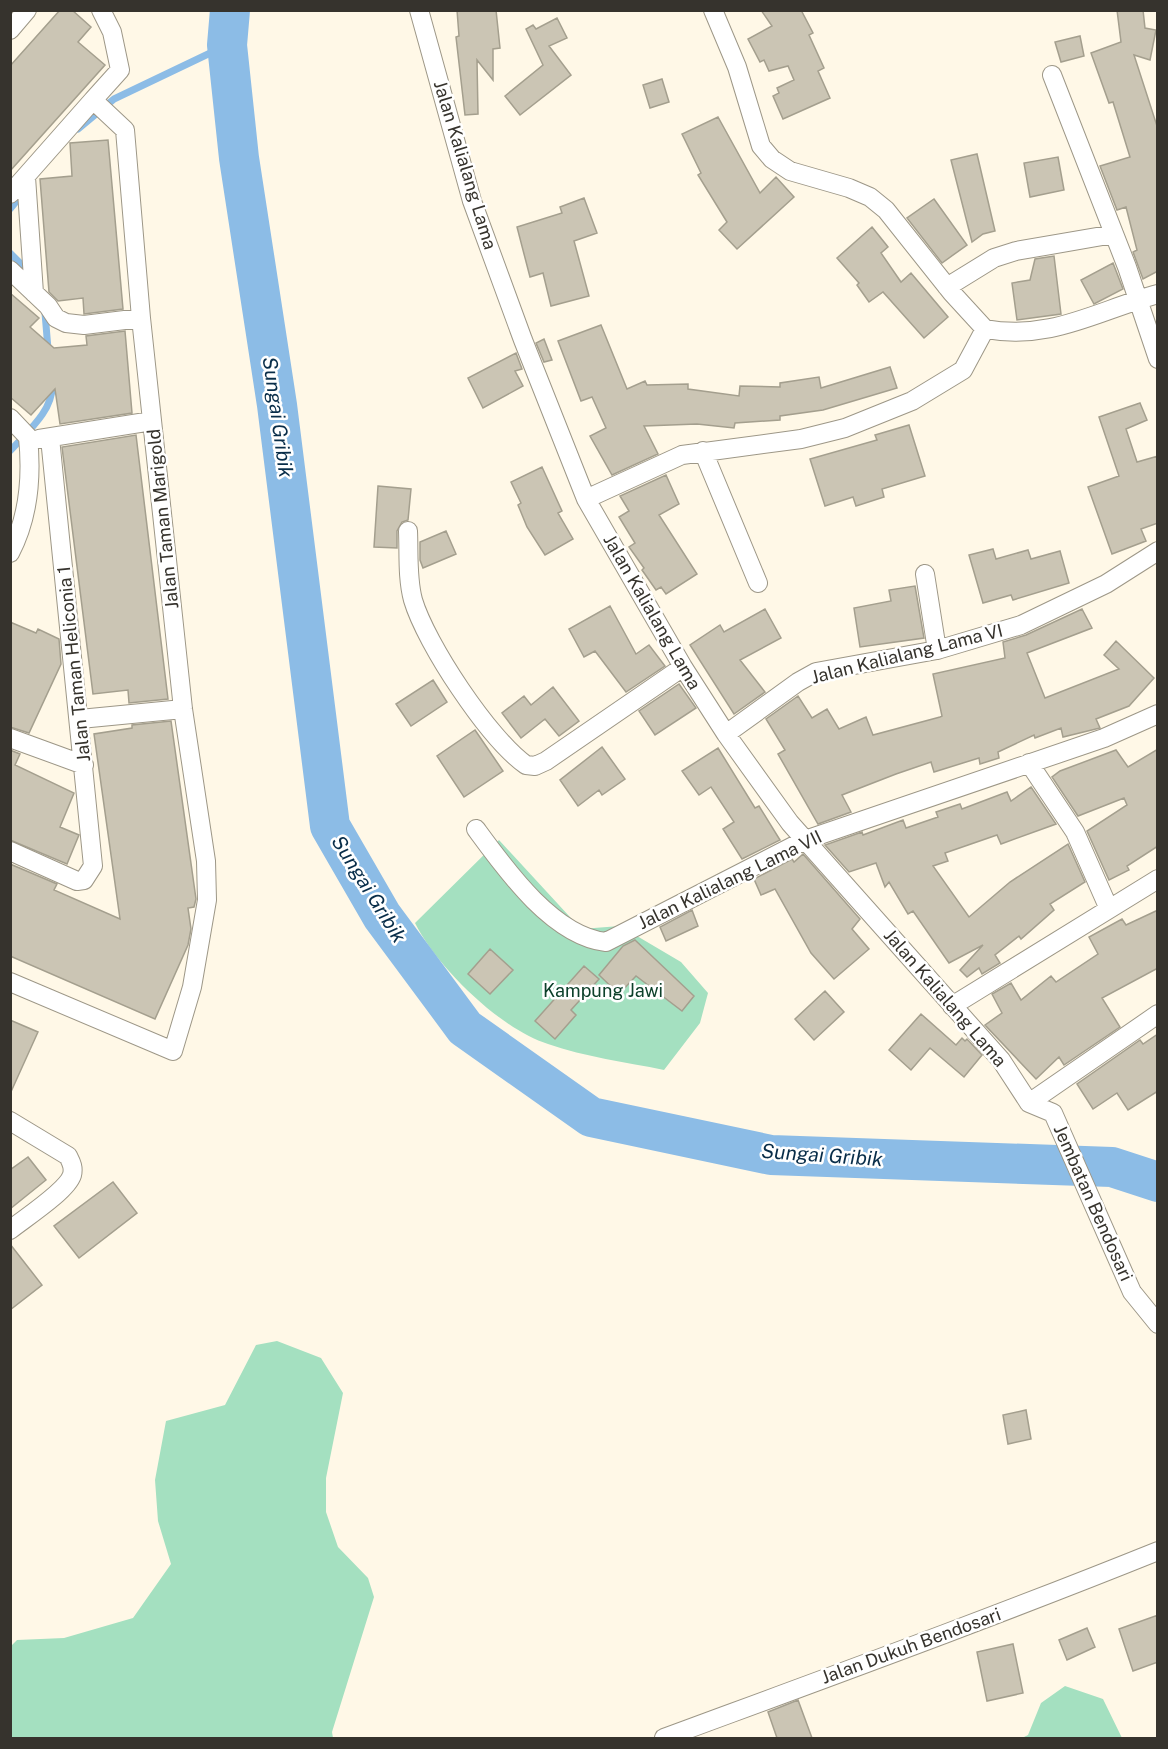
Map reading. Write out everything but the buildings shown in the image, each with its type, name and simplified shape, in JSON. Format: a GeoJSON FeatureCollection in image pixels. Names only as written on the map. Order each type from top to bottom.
{"type":"FeatureCollection","features":[{"type":"Feature","properties":{"kind":"street"},"geometry":{"type":"LineString","coordinates":[[10,30],[27,10]]}},
{"type":"Feature","properties":{"kind":"street"},"geometry":{"type":"LineString","coordinates":[[38,290],[23,187],[120,70],[112,32],[101,10]]}},
{"type":"Feature","properties":{"kind":"street","name":"Jalan Kalialang Lama"},"geometry":{"type":"LineString","coordinates":[[419,10],[472,201],[523,340],[586,499],[683,667],[726,734],[805,840],[1001,1060],[1029,1103]]}},
{"type":"Feature","properties":{"kind":"street"},"geometry":{"type":"LineString","coordinates":[[713,10],[737,67],[761,146],[772,159],[790,171],[870,197],[886,210],[947,287],[982,336]]}},
{"type":"Feature","properties":{"kind":"street"},"geometry":{"type":"LineString","coordinates":[[1052,75],[1114,234],[1158,359]]}},
{"type":"Feature","properties":{"kind":"street","name":"Jalan Taman Marigold"},"geometry":{"type":"LineString","coordinates":[[10,982],[173,1050],[192,987],[207,900],[206,861],[183,709],[141,318],[125,130],[96,101]]}},
{"type":"Feature","properties":{"kind":"street"},"geometry":{"type":"LineString","coordinates":[[947,287],[994,258],[1005,254],[1044,244],[1114,234]]}},
{"type":"Feature","properties":{"kind":"street"},"geometry":{"type":"LineString","coordinates":[[10,270],[38,290],[56,318],[84,325],[141,318]]}},
{"type":"Feature","properties":{"kind":"street"},"geometry":{"type":"LineString","coordinates":[[982,336],[1064,326],[1158,294]]}},
{"type":"Feature","properties":{"kind":"street"},"geometry":{"type":"LineString","coordinates":[[586,499],[661,464],[703,451],[801,439],[845,428],[912,401],[963,370],[982,336]]}},
{"type":"Feature","properties":{"kind":"street"},"geometry":{"type":"LineString","coordinates":[[10,553],[24,521],[28,501],[22,431],[50,438],[152,421]]}},
{"type":"Feature","properties":{"kind":"street","name":"Jalan Taman Heliconia 1"},"geometry":{"type":"LineString","coordinates":[[10,851],[77,881],[84,880],[93,866],[50,438]]}},
{"type":"Feature","properties":{"kind":"street"},"geometry":{"type":"LineString","coordinates":[[703,451],[758,583]]}},
{"type":"Feature","properties":{"kind":"street"},"geometry":{"type":"LineString","coordinates":[[408,531],[412,598],[420,620],[472,707],[526,765],[535,766],[546,761],[683,667]]}},
{"type":"Feature","properties":{"kind":"street","name":"Jalan Kalialang Lama VI"},"geometry":{"type":"LineString","coordinates":[[726,734],[798,682],[816,672],[937,650],[1021,625],[1106,584],[1158,551]]}},
{"type":"Feature","properties":{"kind":"street"},"geometry":{"type":"LineString","coordinates":[[925,574],[937,650]]}},
{"type":"Feature","properties":{"kind":"street"},"geometry":{"type":"LineString","coordinates":[[80,719],[183,709]]}},
{"type":"Feature","properties":{"kind":"street","name":"Jalan Kalialang Lama VII"},"geometry":{"type":"LineString","coordinates":[[476,829],[505,869],[532,897],[576,933],[592,941],[606,942],[805,840],[1104,738],[1158,714]]}},
{"type":"Feature","properties":{"kind":"street"},"geometry":{"type":"LineString","coordinates":[[10,738],[84,765]]}},
{"type":"Feature","properties":{"kind":"street"},"geometry":{"type":"LineString","coordinates":[[1029,763],[1075,832],[1109,909]]}},
{"type":"Feature","properties":{"kind":"street"},"geometry":{"type":"LineString","coordinates":[[952,1006],[1158,879]]}},
{"type":"Feature","properties":{"kind":"street"},"geometry":{"type":"LineString","coordinates":[[1029,1103],[1158,1014]]}},
{"type":"Feature","properties":{"kind":"street","name":"Jembatan Bendosari"},"geometry":{"type":"LineString","coordinates":[[1029,1103],[1053,1113],[1132,1292],[1143,1309],[1158,1324]]}},
{"type":"Feature","properties":{"kind":"street"},"geometry":{"type":"LineString","coordinates":[[10,1121],[68,1156],[73,1165],[72,1175],[65,1186],[10,1230]]}},
{"type":"Feature","properties":{"kind":"street","name":"Jalan Dukuh Bendosari"},"geometry":{"type":"LineString","coordinates":[[664,1738],[831,1674],[1014,1609],[1158,1551]]}},
{"type":"Feature","properties":{"kind":"green space","name":"Kampung Jawi"},"geometry":{"type":"Polygon","coordinates":[[[499,840],[581,929],[620,926],[681,962],[708,993],[700,1023],[664,1070],[576,1052],[529,1036],[491,1011],[472,994],[454,977],[425,940],[415,923],[499,840]]]}},
{"type":"Feature","properties":{"kind":"green space"},"geometry":{"type":"Polygon","coordinates":[[[277,1341],[321,1358],[343,1393],[326,1478],[326,1512],[338,1547],[368,1578],[374,1597],[332,1732],[333,1738],[11,1738],[11,1646],[17,1640],[64,1638],[133,1618],[171,1564],[158,1521],[155,1480],[166,1421],[225,1405],[256,1345],[277,1341]]]}},
{"type":"Feature","properties":{"kind":"green space"},"geometry":{"type":"Polygon","coordinates":[[[1065,1686],[1103,1699],[1122,1738],[1022,1738],[1028,1735],[1041,1703],[1065,1686]]]}},
{"type":"Feature","properties":{"kind":"waterway","name":"Sungai Gribik"},"geometry":{"type":"LineString","coordinates":[[230,10],[227,45],[239,158],[277,405],[330,826],[382,916],[465,1028],[591,1117],[771,1155],[1112,1167],[1158,1182]]}},
{"type":"Feature","properties":{"kind":"waterway"},"geometry":{"type":"LineString","coordinates":[[78,129],[114,99],[227,45]]}},
{"type":"Feature","properties":{"kind":"waterway"},"geometry":{"type":"LineString","coordinates":[[10,209],[24,192]]}},
{"type":"Feature","properties":{"kind":"waterway"},"geometry":{"type":"LineString","coordinates":[[10,253],[28,271]]}},
{"type":"Feature","properties":{"kind":"waterway"},"geometry":{"type":"LineString","coordinates":[[45,313],[48,349]]}},
{"type":"Feature","properties":{"kind":"waterway"},"geometry":{"type":"LineString","coordinates":[[10,451],[44,412],[49,403],[52,384]]}}]}
